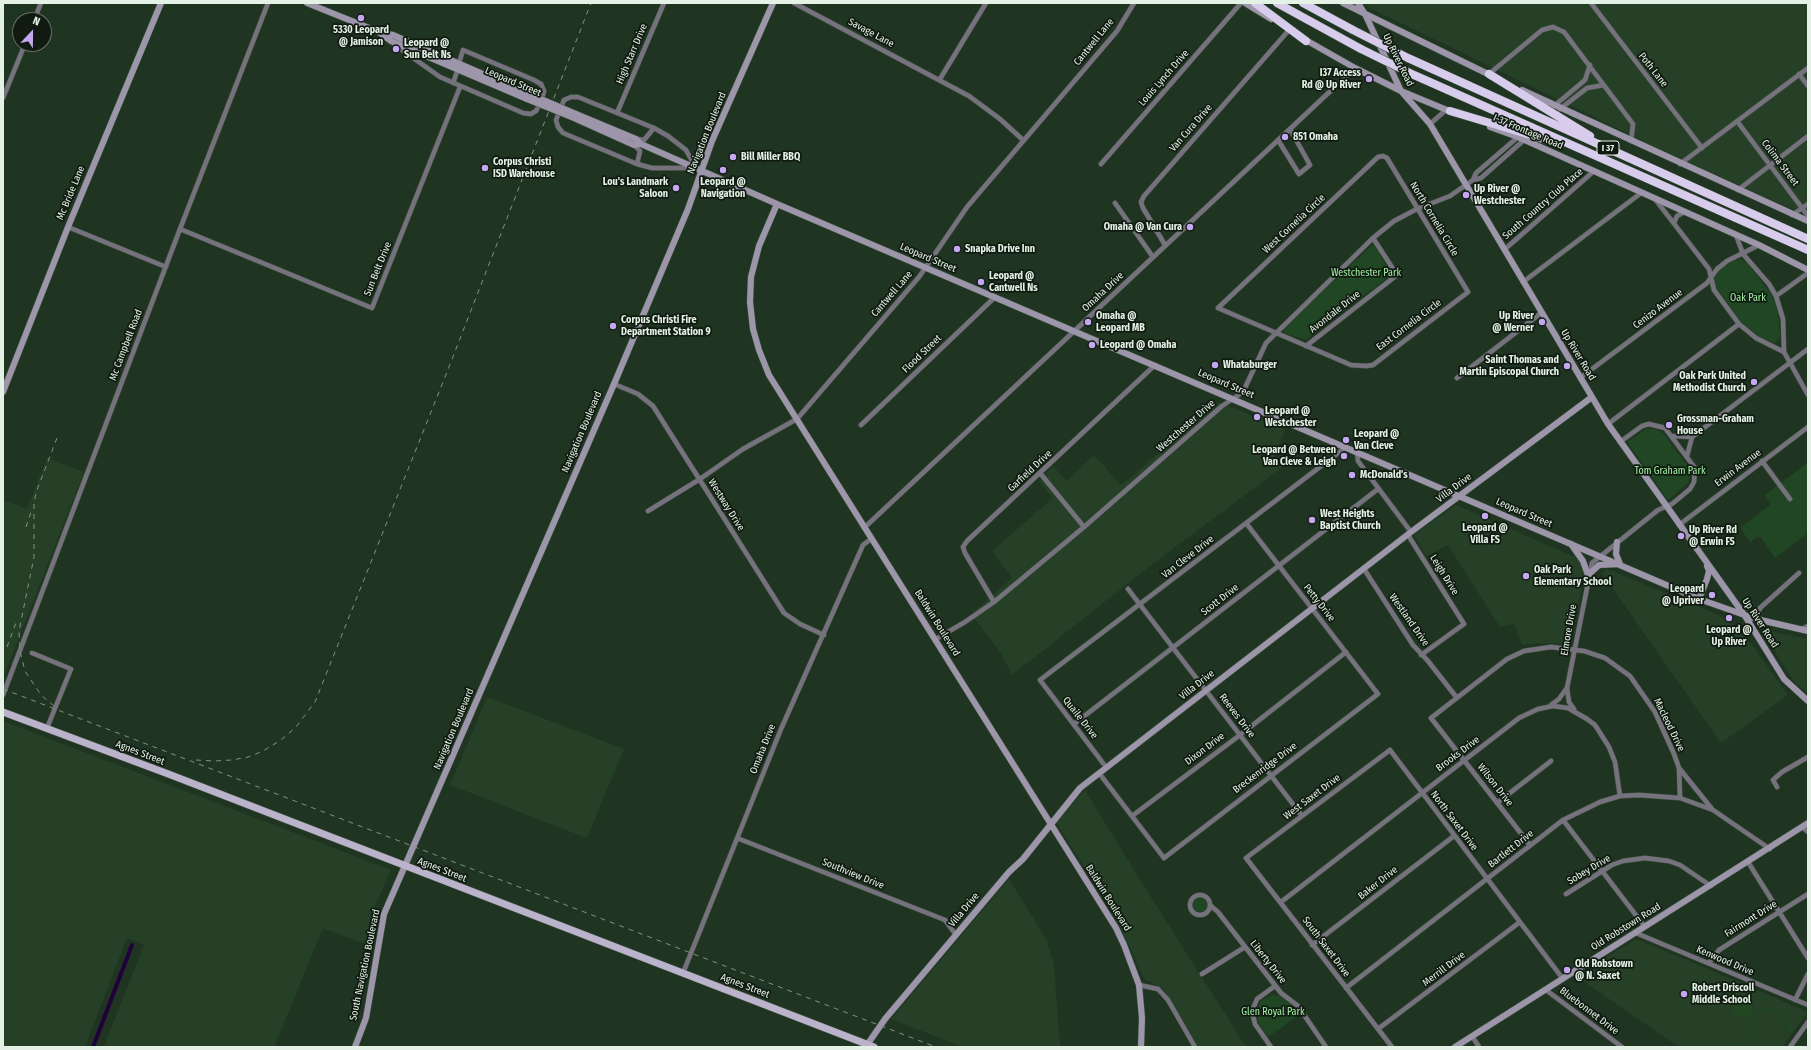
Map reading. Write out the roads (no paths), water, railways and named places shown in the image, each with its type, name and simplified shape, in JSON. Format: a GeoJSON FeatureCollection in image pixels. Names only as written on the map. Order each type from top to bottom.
{"type":"FeatureCollection","features":[{"type":"Feature","properties":{"kind":"highway"},"geometry":{"type":"LineString","coordinates":[[1254,3],[1306,41]]}},
{"type":"Feature","properties":{"kind":"highway","name":"I 37"},"geometry":{"type":"LineString","coordinates":[[1277,3],[1361,49],[1414,75],[1808,250]]}},
{"type":"Feature","properties":{"kind":"highway","name":"I 37"},"geometry":{"type":"LineString","coordinates":[[1303,3],[1408,58],[1806,238]]}},
{"type":"Feature","properties":{"kind":"highway"},"geometry":{"type":"LineString","coordinates":[[1489,74],[1591,136],[1607,148]]}},
{"type":"Feature","properties":{"kind":"highway"},"geometry":{"type":"LineString","coordinates":[[1448,111],[1590,153]]}},
{"type":"Feature","properties":{"kind":"highway"},"geometry":{"type":"LineString","coordinates":[[1751,224],[1765,234],[1808,256]]}},
{"type":"Feature","properties":{"kind":"main road","name":"Mc Bride Lane"},"geometry":{"type":"LineString","coordinates":[[3,392],[68,227],[161,3]]}},
{"type":"Feature","properties":{"kind":"main road","name":"Leopard Street"},"geometry":{"type":"LineString","coordinates":[[307,3],[379,32],[393,35],[458,66],[925,268],[1156,365],[1699,598],[1745,616],[1806,629]]}},
{"type":"Feature","properties":{"kind":"main road","name":"Navigation Boulevard"},"geometry":{"type":"LineString","coordinates":[[405,866],[614,384],[688,209],[699,170],[773,3]]}},
{"type":"Feature","properties":{"kind":"main road","name":"I-37 Frontage Road"},"geometry":{"type":"LineString","coordinates":[[1245,3],[1306,41],[1401,91],[1448,111],[1518,137],[1759,245],[1808,270]]}},
{"type":"Feature","properties":{"kind":"main road"},"geometry":{"type":"LineString","coordinates":[[1343,3],[1560,109],[1808,221]]}},
{"type":"Feature","properties":{"kind":"main road","name":"Up River Road"},"geometry":{"type":"LineString","coordinates":[[1358,3],[1365,14],[1401,91],[1430,124],[1608,424],[1665,506],[1745,616],[1784,679],[1808,701]]}},
{"type":"Feature","properties":{"kind":"main road","name":"Leopard Street"},"geometry":{"type":"LineString","coordinates":[[379,32],[391,41],[458,66]]}},
{"type":"Feature","properties":{"kind":"main road","name":"Baldwin Boulevard"},"geometry":{"type":"LineString","coordinates":[[777,204],[759,246],[751,277],[750,302],[754,329],[759,350],[769,375],[1116,928],[1139,985],[1142,1018],[1141,1047]]}},
{"type":"Feature","properties":{"kind":"main road","name":"Villa Drive"},"geometry":{"type":"LineString","coordinates":[[871,1046],[885,1019],[1009,872],[1023,860],[1080,788],[1312,608],[1592,397]]}},
{"type":"Feature","properties":{"kind":"main road"},"geometry":{"type":"LineString","coordinates":[[1570,543],[1583,561],[1588,575],[1599,565],[1620,564],[1616,554],[1617,542]]}},
{"type":"Feature","properties":{"kind":"main road"},"geometry":{"type":"LineString","coordinates":[[1699,598],[1709,571],[1706,562]]}},
{"type":"Feature","properties":{"kind":"main road","name":"Agnes Street"},"geometry":{"type":"LineString","coordinates":[[3,712],[871,1046]]}},
{"type":"Feature","properties":{"kind":"main road","name":"Old Robstown Road"},"geometry":{"type":"LineString","coordinates":[[1455,1047],[1808,824]]}},
{"type":"Feature","properties":{"kind":"main road","name":"South Navigation Boulevard"},"geometry":{"type":"LineString","coordinates":[[355,1047],[366,1018],[384,914],[405,866]]}},
{"type":"Feature","properties":{"kind":"street","name":"Mc Campbell Road"},"geometry":{"type":"LineString","coordinates":[[3,695],[180,229],[268,3]]}},
{"type":"Feature","properties":{"kind":"street","name":"High Starr Drive"},"geometry":{"type":"LineString","coordinates":[[617,113],[664,3]]}},
{"type":"Feature","properties":{"kind":"street","name":"Savage Lane"},"geometry":{"type":"LineString","coordinates":[[794,3],[940,79],[987,109],[1023,140]]}},
{"type":"Feature","properties":{"kind":"street"},"geometry":{"type":"LineString","coordinates":[[940,79],[986,3]]}},
{"type":"Feature","properties":{"kind":"street","name":"Cantwell Lane"},"geometry":{"type":"LineString","coordinates":[[648,511],[700,479],[743,449],[797,419],[925,268],[966,206],[1117,31],[1134,3]]}},
{"type":"Feature","properties":{"kind":"street","name":"Louis Lynch Drive"},"geometry":{"type":"LineString","coordinates":[[1101,164],[1242,3]]}},
{"type":"Feature","properties":{"kind":"street","name":"Poth Lane"},"geometry":{"type":"LineString","coordinates":[[1591,3],[1702,148]]}},
{"type":"Feature","properties":{"kind":"street"},"geometry":{"type":"LineString","coordinates":[[1489,74],[1542,30],[1553,27],[1564,32],[1634,124],[1631,141]]}},
{"type":"Feature","properties":{"kind":"street","name":"Van Cura Drive"},"geometry":{"type":"LineString","coordinates":[[1165,245],[1143,208],[1141,202],[1144,196],[1289,30]]}},
{"type":"Feature","properties":{"kind":"street"},"geometry":{"type":"LineString","coordinates":[[391,41],[428,70],[460,87],[523,113],[531,114],[536,111],[544,91],[541,84],[534,80],[464,50],[453,83]]}},
{"type":"Feature","properties":{"kind":"street"},"geometry":{"type":"LineString","coordinates":[[3,98],[22,52]]}},
{"type":"Feature","properties":{"kind":"street"},"geometry":{"type":"LineString","coordinates":[[1554,106],[1578,86],[1586,77],[1590,65]]}},
{"type":"Feature","properties":{"kind":"street","name":"Omaha Drive"},"geometry":{"type":"LineString","coordinates":[[864,528],[1355,68]]}},
{"type":"Feature","properties":{"kind":"street"},"geometry":{"type":"LineString","coordinates":[[1680,164],[1808,68]]}},
{"type":"Feature","properties":{"kind":"street"},"geometry":{"type":"LineString","coordinates":[[1799,74],[1808,86]]}},
{"type":"Feature","properties":{"kind":"street"},"geometry":{"type":"LineString","coordinates":[[1560,109],[1582,91],[1592,86],[1604,85]]}},
{"type":"Feature","properties":{"kind":"street"},"geometry":{"type":"LineString","coordinates":[[1578,86],[1582,91]]}},
{"type":"Feature","properties":{"kind":"street","name":"Sun Belt Drive"},"geometry":{"type":"LineString","coordinates":[[180,229],[372,308],[460,87]]}},
{"type":"Feature","properties":{"kind":"street"},"geometry":{"type":"LineString","coordinates":[[571,97],[578,97],[654,128],[668,136],[686,150],[699,170],[652,168],[637,164],[564,133],[558,127],[556,120],[564,100],[571,97]]}},
{"type":"Feature","properties":{"kind":"street"},"geometry":{"type":"LineString","coordinates":[[1430,124],[1448,111]]}},
{"type":"Feature","properties":{"kind":"street","name":"Colima Street"},"geometry":{"type":"LineString","coordinates":[[1737,121],[1808,216]]}},
{"type":"Feature","properties":{"kind":"street"},"geometry":{"type":"LineString","coordinates":[[637,164],[640,151],[637,143],[644,140],[654,128]]}},
{"type":"Feature","properties":{"kind":"street"},"geometry":{"type":"LineString","coordinates":[[1278,140],[1299,174],[1310,165],[1290,129]]}},
{"type":"Feature","properties":{"kind":"street"},"geometry":{"type":"LineString","coordinates":[[1738,190],[1808,136]]}},
{"type":"Feature","properties":{"kind":"street"},"geometry":{"type":"LineString","coordinates":[[1473,180],[1476,173],[1518,137]]}},
{"type":"Feature","properties":{"kind":"street"},"geometry":{"type":"LineString","coordinates":[[1473,180],[1481,178],[1524,140]]}},
{"type":"Feature","properties":{"kind":"street","name":"North Cornelia Circle"},"geometry":{"type":"LineString","coordinates":[[1383,156],[1387,158],[1468,292]]}},
{"type":"Feature","properties":{"kind":"street","name":"West Cornelia Circle"},"geometry":{"type":"LineString","coordinates":[[1275,332],[1218,308],[1378,157],[1383,156]]}},
{"type":"Feature","properties":{"kind":"street","name":"South Country Club Place"},"geometry":{"type":"LineString","coordinates":[[1504,250],[1594,171]]}},
{"type":"Feature","properties":{"kind":"street","name":"Westchester Drive"},"geometry":{"type":"LineString","coordinates":[[936,639],[965,622],[994,602],[1084,527],[1222,406],[1243,392],[1258,357],[1266,343],[1275,332],[1373,238],[1394,221],[1417,209],[1450,196],[1473,180]]}},
{"type":"Feature","properties":{"kind":"street"},"geometry":{"type":"LineString","coordinates":[[1523,282],[1641,193]]}},
{"type":"Feature","properties":{"kind":"street"},"geometry":{"type":"LineString","coordinates":[[1655,199],[1710,269],[1714,290],[1739,324],[1756,338],[1784,352]]}},
{"type":"Feature","properties":{"kind":"street"},"geometry":{"type":"LineString","coordinates":[[1115,203],[1153,257]]}},
{"type":"Feature","properties":{"kind":"street"},"geometry":{"type":"LineString","coordinates":[[1792,215],[1808,204]]}},
{"type":"Feature","properties":{"kind":"street"},"geometry":{"type":"LineString","coordinates":[[1674,223],[1677,216],[1684,212]]}},
{"type":"Feature","properties":{"kind":"street"},"geometry":{"type":"LineString","coordinates":[[68,227],[166,266]]}},
{"type":"Feature","properties":{"kind":"street"},"geometry":{"type":"LineString","coordinates":[[1736,235],[1743,254],[1769,284],[1776,296],[1783,320],[1784,352],[1808,395]]}},
{"type":"Feature","properties":{"kind":"street","name":"Avondale Drive"},"geometry":{"type":"LineString","coordinates":[[1306,346],[1397,275],[1373,238]]}},
{"type":"Feature","properties":{"kind":"street","name":"Cenizo Avenue"},"geometry":{"type":"LineString","coordinates":[[1580,378],[1707,283],[1717,268],[1727,261],[1759,245]]}},
{"type":"Feature","properties":{"kind":"street"},"geometry":{"type":"LineString","coordinates":[[1776,296],[1808,273]]}},
{"type":"Feature","properties":{"kind":"street","name":"East Cornelia Circle"},"geometry":{"type":"LineString","coordinates":[[1306,346],[1359,367],[1372,364],[1468,292]]}},
{"type":"Feature","properties":{"kind":"street","name":"Flood Street"},"geometry":{"type":"LineString","coordinates":[[861,425],[995,297]]}},
{"type":"Feature","properties":{"kind":"street"},"geometry":{"type":"LineString","coordinates":[[1457,378],[1541,313]]}},
{"type":"Feature","properties":{"kind":"street"},"geometry":{"type":"LineString","coordinates":[[1608,424],[1739,324]]}},
{"type":"Feature","properties":{"kind":"street"},"geometry":{"type":"LineString","coordinates":[[1275,332],[1306,346]]}},
{"type":"Feature","properties":{"kind":"street"},"geometry":{"type":"LineString","coordinates":[[1687,456],[1692,437],[1808,349]]}},
{"type":"Feature","properties":{"kind":"street","name":"Garfield Drive"},"geometry":{"type":"LineString","coordinates":[[994,602],[964,553],[964,547],[967,541],[1156,365]]}},
{"type":"Feature","properties":{"kind":"street","name":"Westway Drive"},"geometry":{"type":"LineString","coordinates":[[614,384],[638,394],[653,406],[784,614],[800,624],[824,635]]}},
{"type":"Feature","properties":{"kind":"street"},"geometry":{"type":"LineString","coordinates":[[1620,442],[1642,426],[1649,424],[1665,428],[1687,456]]}},
{"type":"Feature","properties":{"kind":"street","name":"Erwin Avenue"},"geometry":{"type":"LineString","coordinates":[[1679,524],[1808,427]]}},
{"type":"Feature","properties":{"kind":"street"},"geometry":{"type":"LineString","coordinates":[[1672,436],[1692,437]]}},
{"type":"Feature","properties":{"kind":"street","name":"Van Cleve Drive"},"geometry":{"type":"LineString","coordinates":[[1040,680],[1346,447]]}},
{"type":"Feature","properties":{"kind":"street","name":"Leigh Drive"},"geometry":{"type":"LineString","coordinates":[[1357,452],[1358,461],[1410,534],[1464,624],[1422,655]]}},
{"type":"Feature","properties":{"kind":"street","name":"Elmore Drive"},"geometry":{"type":"LineString","coordinates":[[1577,712],[1569,702],[1567,688],[1588,575],[1592,563],[1658,510],[1672,504],[1690,489],[1694,482],[1694,468],[1687,456]]}},
{"type":"Feature","properties":{"kind":"street"},"geometry":{"type":"LineString","coordinates":[[1762,461],[1790,499]]}},
{"type":"Feature","properties":{"kind":"street"},"geometry":{"type":"LineString","coordinates":[[1040,473],[1084,527]]}},
{"type":"Feature","properties":{"kind":"street","name":"Scott Drive"},"geometry":{"type":"LineString","coordinates":[[1074,724],[1378,489]]}},
{"type":"Feature","properties":{"kind":"street","name":"Petty Drive"},"geometry":{"type":"LineString","coordinates":[[1246,523],[1378,694]]}},
{"type":"Feature","properties":{"kind":"street","name":"Omaha Drive"},"geometry":{"type":"LineString","coordinates":[[683,973],[781,728],[824,635],[863,545],[871,538]]}},
{"type":"Feature","properties":{"kind":"street","name":"Westland Drive"},"geometry":{"type":"LineString","coordinates":[[1364,569],[1413,645],[1457,698]]}},
{"type":"Feature","properties":{"kind":"street"},"geometry":{"type":"LineString","coordinates":[[1756,619],[1760,608],[1799,572]]}},
{"type":"Feature","properties":{"kind":"street","name":"Reeves Drive"},"geometry":{"type":"LineString","coordinates":[[1128,589],[1302,816]]}},
{"type":"Feature","properties":{"kind":"street","name":"Macleod Drive"},"geometry":{"type":"LineString","coordinates":[[1431,718],[1507,659],[1524,651],[1551,647],[1575,650],[1605,658],[1630,676],[1655,712],[1679,768],[1680,798]]}},
{"type":"Feature","properties":{"kind":"street","name":"Dixon Drive"},"geometry":{"type":"LineString","coordinates":[[1132,816],[1240,735],[1346,652]]}},
{"type":"Feature","properties":{"kind":"street"},"geometry":{"type":"LineString","coordinates":[[32,653],[72,669],[47,728]]}},
{"type":"Feature","properties":{"kind":"street","name":"Quaile Drive"},"geometry":{"type":"LineString","coordinates":[[1040,680],[1106,767]]}},
{"type":"Feature","properties":{"kind":"street","name":"Elmore Drive"},"geometry":{"type":"LineString","coordinates":[[1548,707],[1559,699],[1567,688]]}},
{"type":"Feature","properties":{"kind":"street","name":"Breckenridge Drive"},"geometry":{"type":"LineString","coordinates":[[1132,816],[1164,858],[1378,694]]}},
{"type":"Feature","properties":{"kind":"street","name":"Brooks Drive"},"geometry":{"type":"LineString","coordinates":[[1281,902],[1519,718],[1533,711],[1548,707],[1563,707],[1577,712],[1595,725],[1609,747],[1616,770],[1620,796]]}},
{"type":"Feature","properties":{"kind":"street","name":"Wilson Drive"},"geometry":{"type":"LineString","coordinates":[[1431,718],[1530,845]]}},
{"type":"Feature","properties":{"kind":"street","name":"North Saxet Drive"},"geometry":{"type":"LineString","coordinates":[[1390,750],[1563,979]]}},
{"type":"Feature","properties":{"kind":"street","name":"West Saxet Drive"},"geometry":{"type":"LineString","coordinates":[[1246,858],[1390,750]]}},
{"type":"Feature","properties":{"kind":"street"},"geometry":{"type":"LineString","coordinates":[[1777,787],[1773,780],[1782,772],[1808,757]]}},
{"type":"Feature","properties":{"kind":"street"},"geometry":{"type":"LineString","coordinates":[[1497,803],[1551,762]]}},
{"type":"Feature","properties":{"kind":"street","name":"Bartlett Drive"},"geometry":{"type":"LineString","coordinates":[[1679,768],[1713,810]]}},
{"type":"Feature","properties":{"kind":"street"},"geometry":{"type":"LineString","coordinates":[[1099,773],[1132,816]]}},
{"type":"Feature","properties":{"kind":"street","name":"Bartlett Drive"},"geometry":{"type":"LineString","coordinates":[[1346,988],[1563,820],[1585,808],[1620,796],[1654,795],[1680,798],[1713,810],[1770,849]]}},
{"type":"Feature","properties":{"kind":"street"},"geometry":{"type":"LineString","coordinates":[[1563,820],[1603,870],[1645,927]]}},
{"type":"Feature","properties":{"kind":"street"},"geometry":{"type":"LineString","coordinates":[[1802,827],[1808,832]]}},
{"type":"Feature","properties":{"kind":"street","name":"Baker Drive"},"geometry":{"type":"LineString","coordinates":[[1312,945],[1454,836]]}},
{"type":"Feature","properties":{"kind":"street","name":"Southview Drive"},"geometry":{"type":"LineString","coordinates":[[737,838],[945,920],[956,934]]}},
{"type":"Feature","properties":{"kind":"street","name":"South Saxet Drive"},"geometry":{"type":"LineString","coordinates":[[1246,858],[1392,1047]]}},
{"type":"Feature","properties":{"kind":"street","name":"Sobey Drive"},"geometry":{"type":"LineString","coordinates":[[1566,894],[1603,870],[1623,861],[1635,859],[1658,859],[1680,865],[1711,886]]}},
{"type":"Feature","properties":{"kind":"street"},"geometry":{"type":"LineString","coordinates":[[1748,862],[1808,958]]}},
{"type":"Feature","properties":{"kind":"street"},"geometry":{"type":"LineString","coordinates":[[1200,894],[1208,898],[1211,906],[1207,913],[1198,915],[1191,910],[1190,902],[1196,895],[1200,894]]}},
{"type":"Feature","properties":{"kind":"street","name":"Fairmont Drive"},"geometry":{"type":"LineString","coordinates":[[1709,963],[1719,950],[1808,894]]}},
{"type":"Feature","properties":{"kind":"street","name":"Liberty Drive"},"geometry":{"type":"LineString","coordinates":[[1211,906],[1218,912],[1275,986],[1298,1006],[1326,1047]]}},
{"type":"Feature","properties":{"kind":"street","name":"Merrill Drive"},"geometry":{"type":"LineString","coordinates":[[1378,1030],[1520,922]]}},
{"type":"Feature","properties":{"kind":"street","name":"Kenwood Drive"},"geometry":{"type":"LineString","coordinates":[[1636,933],[1808,1006]]}},
{"type":"Feature","properties":{"kind":"street"},"geometry":{"type":"LineString","coordinates":[[1202,974],[1245,947]]}},
{"type":"Feature","properties":{"kind":"street"},"geometry":{"type":"LineString","coordinates":[[1795,1000],[1808,974]]}},
{"type":"Feature","properties":{"kind":"street"},"geometry":{"type":"LineString","coordinates":[[1139,985],[1158,989],[1168,1000],[1196,1047]]}},
{"type":"Feature","properties":{"kind":"street"},"geometry":{"type":"LineString","coordinates":[[1271,1047],[1256,1024],[1252,1011],[1257,999],[1275,986]]}},
{"type":"Feature","properties":{"kind":"street","name":"Bluebonnet Drive"},"geometry":{"type":"LineString","coordinates":[[1546,990],[1622,1047]]}},
{"type":"Feature","properties":{"kind":"street"},"geometry":{"type":"LineString","coordinates":[[1790,1047],[1808,1022]]}},
{"type":"Feature","properties":{"kind":"street"},"geometry":{"type":"LineString","coordinates":[[1472,1036],[1479,1047]]}},
{"type":"Feature","properties":{"kind":"waterway"},"geometry":{"type":"LineString","coordinates":[[93,1047],[132,945]]}},
{"type":"Feature","properties":{"kind":"railway"},"geometry":{"type":"LineString","coordinates":[[196,760],[232,760],[248,757],[263,751],[281,740],[296,727],[315,702],[447,372],[591,3]]}},
{"type":"Feature","properties":{"kind":"railway"},"geometry":{"type":"LineString","coordinates":[[54,706],[41,695],[25,671],[20,651],[19,631],[34,557],[34,502],[37,490],[57,438]]}},
{"type":"Feature","properties":{"kind":"railway"},"geometry":{"type":"LineString","coordinates":[[26,527],[31,512]]}},
{"type":"Feature","properties":{"kind":"railway"},"geometry":{"type":"LineString","coordinates":[[7,647],[17,620]]}},
{"type":"Feature","properties":{"kind":"railway"},"geometry":{"type":"LineString","coordinates":[[3,689],[936,1047]]}},
{"type":"Feature","properties":{"kind":"place","name":"5330 Leopard @ Jamison"},"geometry":{"type":"Point","coordinates":[361,18]}},
{"type":"Feature","properties":{"kind":"place","name":"Leopard @ Sun Belt Ns"},"geometry":{"type":"Point","coordinates":[396,49]}},
{"type":"Feature","properties":{"kind":"place","name":"I37 Access Rd @ Up River"},"geometry":{"type":"Point","coordinates":[1369,79]}},
{"type":"Feature","properties":{"kind":"place","name":"851 Omaha"},"geometry":{"type":"Point","coordinates":[1285,137]}},
{"type":"Feature","properties":{"kind":"place","name":"Bill Miller BBQ"},"geometry":{"type":"Point","coordinates":[733,157]}},
{"type":"Feature","properties":{"kind":"place","name":"Corpus Christi ISD Warehouse"},"geometry":{"type":"Point","coordinates":[485,168]}},
{"type":"Feature","properties":{"kind":"place","name":"Leopard @ Navigation"},"geometry":{"type":"Point","coordinates":[723,170]}},
{"type":"Feature","properties":{"kind":"place","name":"Lou's Landmark Saloon"},"geometry":{"type":"Point","coordinates":[676,188]}},
{"type":"Feature","properties":{"kind":"place","name":"Up River @ Westchester"},"geometry":{"type":"Point","coordinates":[1466,195]}},
{"type":"Feature","properties":{"kind":"place","name":"Omaha @ Van Cura"},"geometry":{"type":"Point","coordinates":[1190,227]}},
{"type":"Feature","properties":{"kind":"place","name":"Snapka Drive Inn"},"geometry":{"type":"Point","coordinates":[957,249]}},
{"type":"Feature","properties":{"kind":"place","name":"Leopard @ Cantwell Ns"},"geometry":{"type":"Point","coordinates":[981,282]}},
{"type":"Feature","properties":{"kind":"place","name":"Omaha @ Leopard MB"},"geometry":{"type":"Point","coordinates":[1088,322]}},
{"type":"Feature","properties":{"kind":"place","name":"Up River @ Werner"},"geometry":{"type":"Point","coordinates":[1542,322]}},
{"type":"Feature","properties":{"kind":"place","name":"Corpus Christi Fire Department Station 9"},"geometry":{"type":"Point","coordinates":[613,326]}},
{"type":"Feature","properties":{"kind":"place","name":"Leopard @ Omaha"},"geometry":{"type":"Point","coordinates":[1092,345]}},
{"type":"Feature","properties":{"kind":"place","name":"Whataburger"},"geometry":{"type":"Point","coordinates":[1215,365]}},
{"type":"Feature","properties":{"kind":"place","name":"Saint Thomas and Martin Episcopal Church"},"geometry":{"type":"Point","coordinates":[1567,366]}},
{"type":"Feature","properties":{"kind":"place","name":"Oak Park United Methodist Church"},"geometry":{"type":"Point","coordinates":[1754,382]}},
{"type":"Feature","properties":{"kind":"place","name":"Leopard @ Westchester"},"geometry":{"type":"Point","coordinates":[1257,417]}},
{"type":"Feature","properties":{"kind":"place","name":"Grossman-Graham House"},"geometry":{"type":"Point","coordinates":[1669,425]}},
{"type":"Feature","properties":{"kind":"place","name":"Leopard @ Van Cleve"},"geometry":{"type":"Point","coordinates":[1346,440]}},
{"type":"Feature","properties":{"kind":"place","name":"Leopard @ Between Van Cleve & Leigh"},"geometry":{"type":"Point","coordinates":[1344,456]}},
{"type":"Feature","properties":{"kind":"place","name":"McDonald's"},"geometry":{"type":"Point","coordinates":[1352,475]}},
{"type":"Feature","properties":{"kind":"place","name":"Leopard @ Villa FS"},"geometry":{"type":"Point","coordinates":[1485,516]}},
{"type":"Feature","properties":{"kind":"place","name":"West Heights Baptist Church"},"geometry":{"type":"Point","coordinates":[1312,520]}},
{"type":"Feature","properties":{"kind":"place","name":"Up River Rd @ Erwin FS"},"geometry":{"type":"Point","coordinates":[1681,536]}},
{"type":"Feature","properties":{"kind":"place","name":"Oak Park Elementary School"},"geometry":{"type":"Point","coordinates":[1526,576]}},
{"type":"Feature","properties":{"kind":"place","name":"Leopard @ Upriver"},"geometry":{"type":"Point","coordinates":[1712,595]}},
{"type":"Feature","properties":{"kind":"place","name":"Leopard @ Up River"},"geometry":{"type":"Point","coordinates":[1729,618]}},
{"type":"Feature","properties":{"kind":"place","name":"Old Robstown @ N. Saxet"},"geometry":{"type":"Point","coordinates":[1567,970]}},
{"type":"Feature","properties":{"kind":"place","name":"Robert Driscoll Middle School"},"geometry":{"type":"Point","coordinates":[1684,994]}},
{"type":"Feature","properties":{"kind":"park label","name":"Westchester Park"},"geometry":{"type":"Point","coordinates":[1366,273]}},
{"type":"Feature","properties":{"kind":"park label","name":"Oak Park"},"geometry":{"type":"Point","coordinates":[1748,298]}},
{"type":"Feature","properties":{"kind":"park label","name":"Tom Graham Park"},"geometry":{"type":"Point","coordinates":[1670,471]}},
{"type":"Feature","properties":{"kind":"park label","name":"Glen Royal Park"},"geometry":{"type":"Point","coordinates":[1273,1012]}}]}
